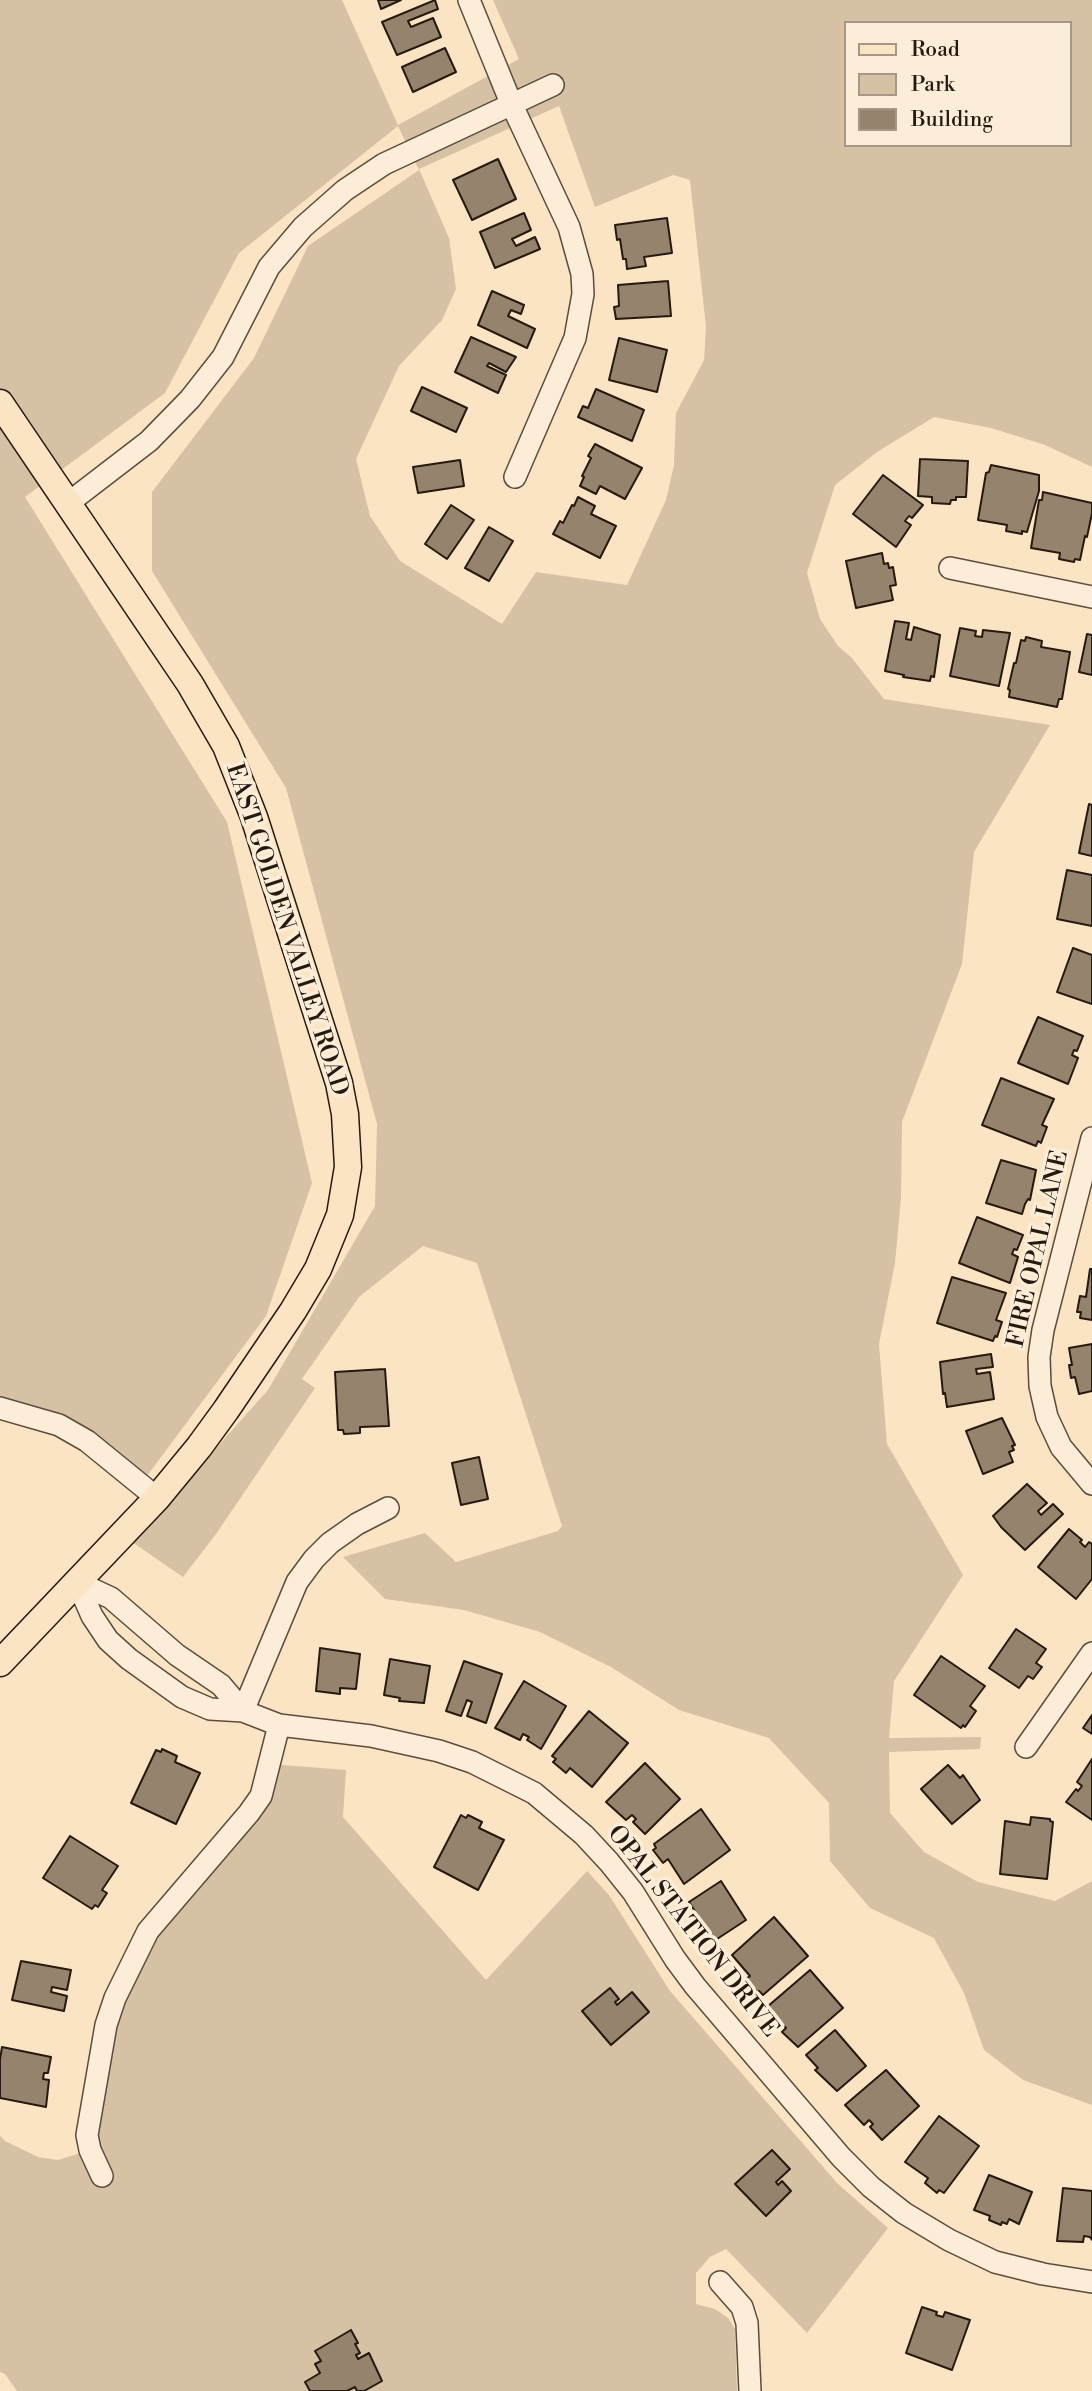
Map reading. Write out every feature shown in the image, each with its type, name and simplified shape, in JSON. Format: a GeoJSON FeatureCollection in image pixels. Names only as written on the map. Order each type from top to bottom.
{"type":"FeatureCollection","features":[{"type":"Feature","properties":{"kind":"main road","name":"EAST GOLDEN VALLEY ROAD"},"geometry":{"type":"LineString","coordinates":[[0,403],[190,684],[226,746],[254,817],[339,1083],[346,1126],[348,1167],[340,1215],[318,1269],[293,1311],[219,1420],[157,1498],[0,1663]]}},
{"type":"Feature","properties":{"kind":"street"},"geometry":{"type":"LineString","coordinates":[[468,0],[511,103],[569,227],[580,262],[583,294],[575,338],[515,477]]}},
{"type":"Feature","properties":{"kind":"street"},"geometry":{"type":"LineString","coordinates":[[67,504],[149,441],[199,390],[223,357],[268,267],[303,227],[345,190],[384,164],[554,85]]}},
{"type":"Feature","properties":{"kind":"street"},"geometry":{"type":"LineString","coordinates":[[950,568],[1092,597]]}},
{"type":"Feature","properties":{"kind":"street","name":"FIRE OPAL LANE"},"geometry":{"type":"LineString","coordinates":[[1092,1138],[1046,1317],[1039,1357],[1040,1386],[1047,1416],[1061,1447],[1092,1484]]}},
{"type":"Feature","properties":{"kind":"street"},"geometry":{"type":"LineString","coordinates":[[0,1408],[59,1425],[88,1441],[157,1498]]}},
{"type":"Feature","properties":{"kind":"street"},"geometry":{"type":"LineString","coordinates":[[243,1711],[297,1582],[330,1543],[357,1524],[388,1508]]}},
{"type":"Feature","properties":{"kind":"street","name":"OPAL STATION DRIVE"},"geometry":{"type":"LineString","coordinates":[[77,1582],[111,1598],[177,1655],[221,1685],[243,1711]]}},
{"type":"Feature","properties":{"kind":"street","name":"OPAL STATION DRIVE"},"geometry":{"type":"LineString","coordinates":[[77,1582],[92,1616],[108,1640],[182,1698],[210,1709],[243,1711],[279,1724],[371,1737],[439,1751],[472,1762],[534,1793],[576,1827],[609,1862],[633,1892],[695,1986],[841,2157],[871,2187],[904,2213],[949,2241],[995,2262],[1092,2282]]}},
{"type":"Feature","properties":{"kind":"street"},"geometry":{"type":"LineString","coordinates":[[1026,1747],[1092,1653]]}},
{"type":"Feature","properties":{"kind":"street"},"geometry":{"type":"LineString","coordinates":[[102,2176],[90,2150],[87,2135],[106,2025],[114,1998],[148,1931],[261,1796],[279,1724]]}},
{"type":"Feature","properties":{"kind":"street"},"geometry":{"type":"LineString","coordinates":[[720,2282],[742,2307],[747,2323],[750,2391]]}},
{"type":"Feature","properties":{"kind":"green space"},"geometry":{"type":"Polygon","coordinates":[[[0,0],[342,0],[398,125],[519,59],[493,0],[1092,0],[1092,467],[1045,445],[991,428],[934,417],[877,452],[835,485],[807,573],[820,619],[838,646],[851,657],[884,699],[1050,725],[974,852],[962,964],[902,1122],[901,1198],[895,1263],[879,1344],[887,1444],[963,1575],[894,1681],[889,1738],[981,1737],[980,1749],[889,1752],[890,1813],[924,1852],[978,1882],[1055,1901],[1092,1881],[1092,2105],[1023,2080],[984,2050],[964,1993],[934,1938],[870,1908],[830,1861],[829,1803],[769,1738],[679,1710],[611,1667],[540,1632],[464,1610],[385,1599],[343,1557],[425,1533],[456,1562],[558,1531],[562,1526],[477,1263],[423,1246],[359,1297],[302,1379],[315,1388],[216,1534],[183,1577],[132,1542],[268,1390],[375,1206],[377,1124],[286,788],[152,571],[152,492],[254,358],[308,246],[419,170],[398,126],[239,253],[165,393],[25,497],[227,822],[312,1183],[266,1316],[141,1484],[112,1460],[0,1408],[0,0]],[[559,106],[419,169],[449,238],[456,289],[442,320],[399,366],[356,459],[370,516],[400,561],[502,624],[536,572],[627,585],[666,500],[674,465],[676,413],[704,360],[706,327],[690,180],[673,175],[595,207],[559,106]]]}},
{"type":"Feature","properties":{"kind":"green space"},"geometry":{"type":"Polygon","coordinates":[[[270,1764],[346,1770],[343,1817],[486,1980],[587,1871],[609,1895],[670,1991],[838,2184],[888,2228],[807,2333],[726,2249],[710,2257],[696,2273],[696,2304],[715,2309],[728,2318],[735,2329],[737,2391],[17,2391],[5,2374],[0,2372],[0,2136],[38,2157],[58,2160],[90,2150],[87,2135],[133,1958],[249,1813],[270,1764]]]}},
{"type":"Feature","properties":{"kind":"building"},"geometry":{"type":"Polygon","coordinates":[[[378,0],[401,0],[381,9],[378,0]]]}},
{"type":"Feature","properties":{"kind":"building"},"geometry":{"type":"Polygon","coordinates":[[[435,0],[438,9],[408,21],[411,27],[433,18],[441,37],[397,55],[382,22],[435,0]]]}},
{"type":"Feature","properties":{"kind":"building"},"geometry":{"type":"Polygon","coordinates":[[[445,48],[456,72],[413,92],[402,67],[445,48]]]}},
{"type":"Feature","properties":{"kind":"building"},"geometry":{"type":"Polygon","coordinates":[[[498,159],[516,199],[472,220],[453,180],[498,159]]]}},
{"type":"Feature","properties":{"kind":"building"},"geometry":{"type":"Polygon","coordinates":[[[524,213],[531,230],[512,239],[516,246],[535,237],[540,249],[495,268],[480,232],[524,213]]]}},
{"type":"Feature","properties":{"kind":"building"},"geometry":{"type":"Polygon","coordinates":[[[667,218],[672,253],[644,257],[646,266],[627,269],[615,225],[667,218]]]}},
{"type":"Feature","properties":{"kind":"building"},"geometry":{"type":"Polygon","coordinates":[[[668,281],[671,316],[616,319],[614,307],[619,306],[618,285],[668,281]]]}},
{"type":"Feature","properties":{"kind":"building"},"geometry":{"type":"Polygon","coordinates":[[[492,291],[524,305],[521,314],[511,310],[508,316],[535,329],[527,348],[478,325],[492,291]]]}},
{"type":"Feature","properties":{"kind":"building"},"geometry":{"type":"Polygon","coordinates":[[[471,337],[516,357],[506,372],[489,363],[487,366],[506,375],[498,393],[455,372],[471,337]]]}},
{"type":"Feature","properties":{"kind":"building"},"geometry":{"type":"Polygon","coordinates":[[[619,338],[667,350],[657,392],[609,380],[619,338]]]}},
{"type":"Feature","properties":{"kind":"building"},"geometry":{"type":"Polygon","coordinates":[[[422,387],[467,408],[456,432],[411,411],[422,387]]]}},
{"type":"Feature","properties":{"kind":"building"},"geometry":{"type":"Polygon","coordinates":[[[596,389],[644,410],[632,441],[578,417],[583,406],[588,408],[596,389]]]}},
{"type":"Feature","properties":{"kind":"building"},"geometry":{"type":"Polygon","coordinates":[[[595,444],[642,468],[625,499],[600,486],[596,494],[580,486],[591,458],[588,456],[595,444]]]}},
{"type":"Feature","properties":{"kind":"building"},"geometry":{"type":"Polygon","coordinates":[[[920,459],[968,461],[966,497],[956,497],[950,504],[932,503],[932,497],[918,496],[920,459]]]}},
{"type":"Feature","properties":{"kind":"building"},"geometry":{"type":"Polygon","coordinates":[[[460,460],[464,486],[418,493],[413,467],[460,460]]]}},
{"type":"Feature","properties":{"kind":"building"},"geometry":{"type":"Polygon","coordinates":[[[991,465],[1039,475],[1039,491],[1027,532],[1022,531],[1022,534],[1006,531],[1007,525],[978,520],[986,473],[991,465]]]}},
{"type":"Feature","properties":{"kind":"building"},"geometry":{"type":"Polygon","coordinates":[[[883,475],[923,505],[912,518],[909,516],[905,521],[911,525],[896,547],[853,514],[883,475]]]}},
{"type":"Feature","properties":{"kind":"building"},"geometry":{"type":"Polygon","coordinates":[[[1043,492],[1092,503],[1087,537],[1085,536],[1080,560],[1075,559],[1074,562],[1059,559],[1060,553],[1031,548],[1039,500],[1042,500],[1043,492]]]}},
{"type":"Feature","properties":{"kind":"building"},"geometry":{"type":"Polygon","coordinates":[[[578,497],[595,506],[591,514],[616,526],[600,558],[553,534],[560,521],[563,523],[578,497]]]}},
{"type":"Feature","properties":{"kind":"building"},"geometry":{"type":"Polygon","coordinates":[[[451,505],[474,520],[447,559],[425,544],[451,505]]]}},
{"type":"Feature","properties":{"kind":"building"},"geometry":{"type":"Polygon","coordinates":[[[489,527],[513,541],[489,581],[465,568],[489,527]]]}},
{"type":"Feature","properties":{"kind":"building"},"geometry":{"type":"Polygon","coordinates":[[[882,553],[884,564],[888,563],[889,568],[893,567],[896,585],[890,586],[893,600],[856,608],[846,561],[882,553]]]}},
{"type":"Feature","properties":{"kind":"building"},"geometry":{"type":"Polygon","coordinates":[[[895,621],[909,623],[906,639],[911,640],[914,627],[940,635],[934,677],[931,676],[930,681],[885,671],[895,621]]]}},
{"type":"Feature","properties":{"kind":"building"},"geometry":{"type":"Polygon","coordinates":[[[960,628],[976,631],[975,636],[982,637],[983,630],[1010,633],[999,686],[950,676],[960,628]]]}},
{"type":"Feature","properties":{"kind":"building"},"geometry":{"type":"Polygon","coordinates":[[[1087,634],[1092,635],[1092,675],[1079,672],[1087,634]]]}},
{"type":"Feature","properties":{"kind":"building"},"geometry":{"type":"Polygon","coordinates":[[[1026,637],[1042,641],[1041,647],[1070,652],[1062,699],[1059,699],[1057,707],[1009,697],[1008,689],[1014,663],[1021,640],[1025,641],[1026,637]]]}},
{"type":"Feature","properties":{"kind":"building"},"geometry":{"type":"Polygon","coordinates":[[[1089,804],[1092,805],[1092,856],[1079,853],[1089,804]]]}},
{"type":"Feature","properties":{"kind":"building"},"geometry":{"type":"Polygon","coordinates":[[[1067,870],[1092,875],[1092,926],[1057,919],[1067,870]]]}},
{"type":"Feature","properties":{"kind":"building"},"geometry":{"type":"Polygon","coordinates":[[[1073,948],[1092,955],[1092,1004],[1057,992],[1073,948]]]}},
{"type":"Feature","properties":{"kind":"building"},"geometry":{"type":"Polygon","coordinates":[[[1038,1017],[1083,1036],[1077,1051],[1074,1050],[1072,1055],[1078,1058],[1068,1084],[1018,1063],[1038,1017]]]}},
{"type":"Feature","properties":{"kind":"building"},"geometry":{"type":"Polygon","coordinates":[[[1001,1078],[1054,1099],[1042,1125],[1047,1127],[1041,1143],[1038,1141],[1036,1146],[982,1125],[1001,1078]]]}},
{"type":"Feature","properties":{"kind":"building"},"geometry":{"type":"Polygon","coordinates":[[[1001,1160],[1036,1170],[1030,1200],[1025,1204],[1022,1214],[986,1203],[1001,1160]]]}},
{"type":"Feature","properties":{"kind":"building"},"geometry":{"type":"Polygon","coordinates":[[[977,1217],[1023,1235],[1017,1250],[1014,1249],[1012,1254],[1018,1257],[1010,1283],[959,1263],[977,1217]]]}},
{"type":"Feature","properties":{"kind":"building"},"geometry":{"type":"Polygon","coordinates":[[[1090,1269],[1092,1320],[1080,1318],[1081,1312],[1077,1312],[1080,1296],[1086,1297],[1090,1269]]]}},
{"type":"Feature","properties":{"kind":"building"},"geometry":{"type":"Polygon","coordinates":[[[952,1277],[1006,1293],[996,1320],[1002,1322],[993,1341],[937,1323],[952,1277]]]}},
{"type":"Feature","properties":{"kind":"building"},"geometry":{"type":"Polygon","coordinates":[[[1092,1344],[1092,1391],[1079,1394],[1075,1377],[1071,1378],[1069,1348],[1092,1344]]]}},
{"type":"Feature","properties":{"kind":"building"},"geometry":{"type":"Polygon","coordinates":[[[991,1354],[993,1367],[976,1369],[977,1374],[990,1372],[994,1399],[947,1407],[940,1362],[991,1354]]]}},
{"type":"Feature","properties":{"kind":"building"},"geometry":{"type":"Polygon","coordinates":[[[385,1369],[389,1426],[360,1427],[360,1433],[344,1434],[343,1430],[338,1430],[335,1372],[385,1369]]]}},
{"type":"Feature","properties":{"kind":"building"},"geometry":{"type":"Polygon","coordinates":[[[1002,1418],[1015,1445],[1012,1446],[1014,1450],[1009,1452],[1013,1462],[983,1474],[966,1431],[1002,1418]]]}},
{"type":"Feature","properties":{"kind":"building"},"geometry":{"type":"Polygon","coordinates":[[[479,1457],[488,1499],[461,1505],[452,1463],[479,1457]]]}},
{"type":"Feature","properties":{"kind":"building"},"geometry":{"type":"Polygon","coordinates":[[[1027,1484],[1047,1503],[1038,1511],[1041,1515],[1053,1504],[1063,1514],[1025,1550],[993,1516],[1027,1484]]]}},
{"type":"Feature","properties":{"kind":"building"},"geometry":{"type":"Polygon","coordinates":[[[1069,1529],[1082,1540],[1080,1542],[1085,1547],[1089,1542],[1092,1544],[1092,1579],[1076,1599],[1038,1567],[1069,1529]]]}},
{"type":"Feature","properties":{"kind":"building"},"geometry":{"type":"Polygon","coordinates":[[[1016,1629],[1046,1649],[1036,1663],[1042,1667],[1033,1679],[1028,1676],[1019,1688],[989,1668],[1016,1629]]]}},
{"type":"Feature","properties":{"kind":"building"},"geometry":{"type":"Polygon","coordinates":[[[320,1648],[360,1654],[356,1689],[340,1688],[340,1694],[316,1691],[320,1648]]]}},
{"type":"Feature","properties":{"kind":"building"},"geometry":{"type":"Polygon","coordinates":[[[941,1656],[985,1686],[970,1706],[976,1711],[965,1727],[963,1725],[961,1728],[914,1695],[941,1656]]]}},
{"type":"Feature","properties":{"kind":"building"},"geometry":{"type":"Polygon","coordinates":[[[390,1659],[430,1666],[424,1703],[399,1701],[400,1698],[384,1695],[390,1659]]]}},
{"type":"Feature","properties":{"kind":"building"},"geometry":{"type":"Polygon","coordinates":[[[464,1661],[502,1674],[486,1723],[467,1716],[472,1702],[467,1700],[461,1716],[446,1711],[464,1661]]]}},
{"type":"Feature","properties":{"kind":"building"},"geometry":{"type":"Polygon","coordinates":[[[524,1681],[566,1706],[541,1749],[523,1734],[520,1740],[495,1728],[524,1681]]]}},
{"type":"Feature","properties":{"kind":"building"},"geometry":{"type":"Polygon","coordinates":[[[589,1711],[628,1743],[592,1787],[570,1768],[566,1773],[553,1762],[556,1759],[552,1756],[589,1711]]]}},
{"type":"Feature","properties":{"kind":"building"},"geometry":{"type":"Polygon","coordinates":[[[1092,1715],[1092,1734],[1083,1728],[1092,1715]]]}},
{"type":"Feature","properties":{"kind":"building"},"geometry":{"type":"Polygon","coordinates":[[[162,1749],[177,1756],[175,1762],[200,1773],[176,1824],[131,1803],[156,1750],[161,1752],[162,1749]]]}},
{"type":"Feature","properties":{"kind":"building"},"geometry":{"type":"Polygon","coordinates":[[[1092,1759],[1092,1820],[1066,1802],[1076,1789],[1078,1791],[1082,1786],[1077,1782],[1092,1759]]]}},
{"type":"Feature","properties":{"kind":"building"},"geometry":{"type":"Polygon","coordinates":[[[645,1763],[680,1799],[645,1834],[633,1822],[636,1819],[632,1815],[626,1820],[606,1802],[645,1763]]]}},
{"type":"Feature","properties":{"kind":"building"},"geometry":{"type":"Polygon","coordinates":[[[948,1765],[960,1778],[963,1775],[980,1800],[952,1824],[921,1789],[948,1765]]]}},
{"type":"Feature","properties":{"kind":"building"},"geometry":{"type":"Polygon","coordinates":[[[701,1809],[730,1850],[684,1884],[668,1859],[663,1863],[653,1850],[656,1848],[654,1844],[701,1809]]]}},
{"type":"Feature","properties":{"kind":"building"},"geometry":{"type":"Polygon","coordinates":[[[461,1815],[466,1818],[468,1815],[482,1822],[479,1828],[504,1840],[478,1890],[434,1867],[461,1815]]]}},
{"type":"Feature","properties":{"kind":"building"},"geometry":{"type":"Polygon","coordinates":[[[1031,1817],[1050,1819],[1053,1822],[1047,1879],[1000,1874],[1005,1821],[1030,1825],[1031,1817]]]}},
{"type":"Feature","properties":{"kind":"building"},"geometry":{"type":"Polygon","coordinates":[[[70,1836],[118,1866],[102,1890],[107,1893],[98,1907],[95,1905],[92,1909],[43,1878],[70,1836]]]}},
{"type":"Feature","properties":{"kind":"building"},"geometry":{"type":"Polygon","coordinates":[[[721,1881],[746,1920],[714,1941],[695,1918],[698,1916],[689,1902],[721,1881]]]}},
{"type":"Feature","properties":{"kind":"building"},"geometry":{"type":"Polygon","coordinates":[[[774,1917],[808,1956],[763,1995],[746,1979],[750,1976],[732,1955],[774,1917]]]}},
{"type":"Feature","properties":{"kind":"building"},"geometry":{"type":"Polygon","coordinates":[[[21,1961],[71,1970],[67,1990],[52,1987],[51,1992],[67,1996],[64,2011],[12,2000],[21,1961]]]}},
{"type":"Feature","properties":{"kind":"building"},"geometry":{"type":"Polygon","coordinates":[[[810,1970],[843,2008],[798,2047],[782,2032],[786,2028],[767,2007],[810,1970]]]}},
{"type":"Feature","properties":{"kind":"building"},"geometry":{"type":"Polygon","coordinates":[[[610,1988],[619,1999],[615,2002],[617,2005],[632,1992],[649,2012],[611,2045],[582,2011],[610,1988]]]}},
{"type":"Feature","properties":{"kind":"building"},"geometry":{"type":"Polygon","coordinates":[[[835,2030],[866,2066],[837,2091],[815,2070],[818,2068],[806,2055],[835,2030]]]}},
{"type":"Feature","properties":{"kind":"building"},"geometry":{"type":"Polygon","coordinates":[[[2,2047],[51,2057],[48,2073],[44,2073],[43,2079],[49,2080],[46,2107],[0,2098],[2,2047]]]}},
{"type":"Feature","properties":{"kind":"building"},"geometry":{"type":"Polygon","coordinates":[[[886,2070],[919,2106],[882,2140],[870,2127],[873,2124],[869,2120],[864,2125],[845,2105],[886,2070]]]}},
{"type":"Feature","properties":{"kind":"building"},"geometry":{"type":"Polygon","coordinates":[[[939,2116],[979,2146],[944,2193],[939,2190],[937,2193],[925,2183],[928,2178],[905,2162],[939,2116]]]}},
{"type":"Feature","properties":{"kind":"building"},"geometry":{"type":"Polygon","coordinates":[[[772,2150],[790,2169],[776,2182],[778,2185],[782,2181],[791,2191],[766,2216],[735,2184],[772,2150]]]}},
{"type":"Feature","properties":{"kind":"building"},"geometry":{"type":"Polygon","coordinates":[[[989,2175],[1032,2192],[1019,2224],[1009,2219],[1007,2224],[1002,2222],[1001,2225],[989,2220],[990,2216],[974,2210],[989,2175]]]}},
{"type":"Feature","properties":{"kind":"building"},"geometry":{"type":"Polygon","coordinates":[[[1063,2188],[1092,2191],[1092,2240],[1084,2236],[1083,2242],[1057,2241],[1063,2188]]]}},
{"type":"Feature","properties":{"kind":"building"},"geometry":{"type":"Polygon","coordinates":[[[922,2307],[943,2317],[945,2312],[970,2320],[952,2370],[906,2353],[922,2307]]]}},
{"type":"Feature","properties":{"kind":"building"},"geometry":{"type":"Polygon","coordinates":[[[351,2330],[358,2343],[355,2344],[360,2353],[356,2355],[358,2359],[369,2353],[382,2381],[364,2391],[357,2391],[355,2387],[347,2391],[310,2391],[305,2382],[320,2373],[315,2364],[321,2361],[315,2351],[351,2330]]]}}]}
